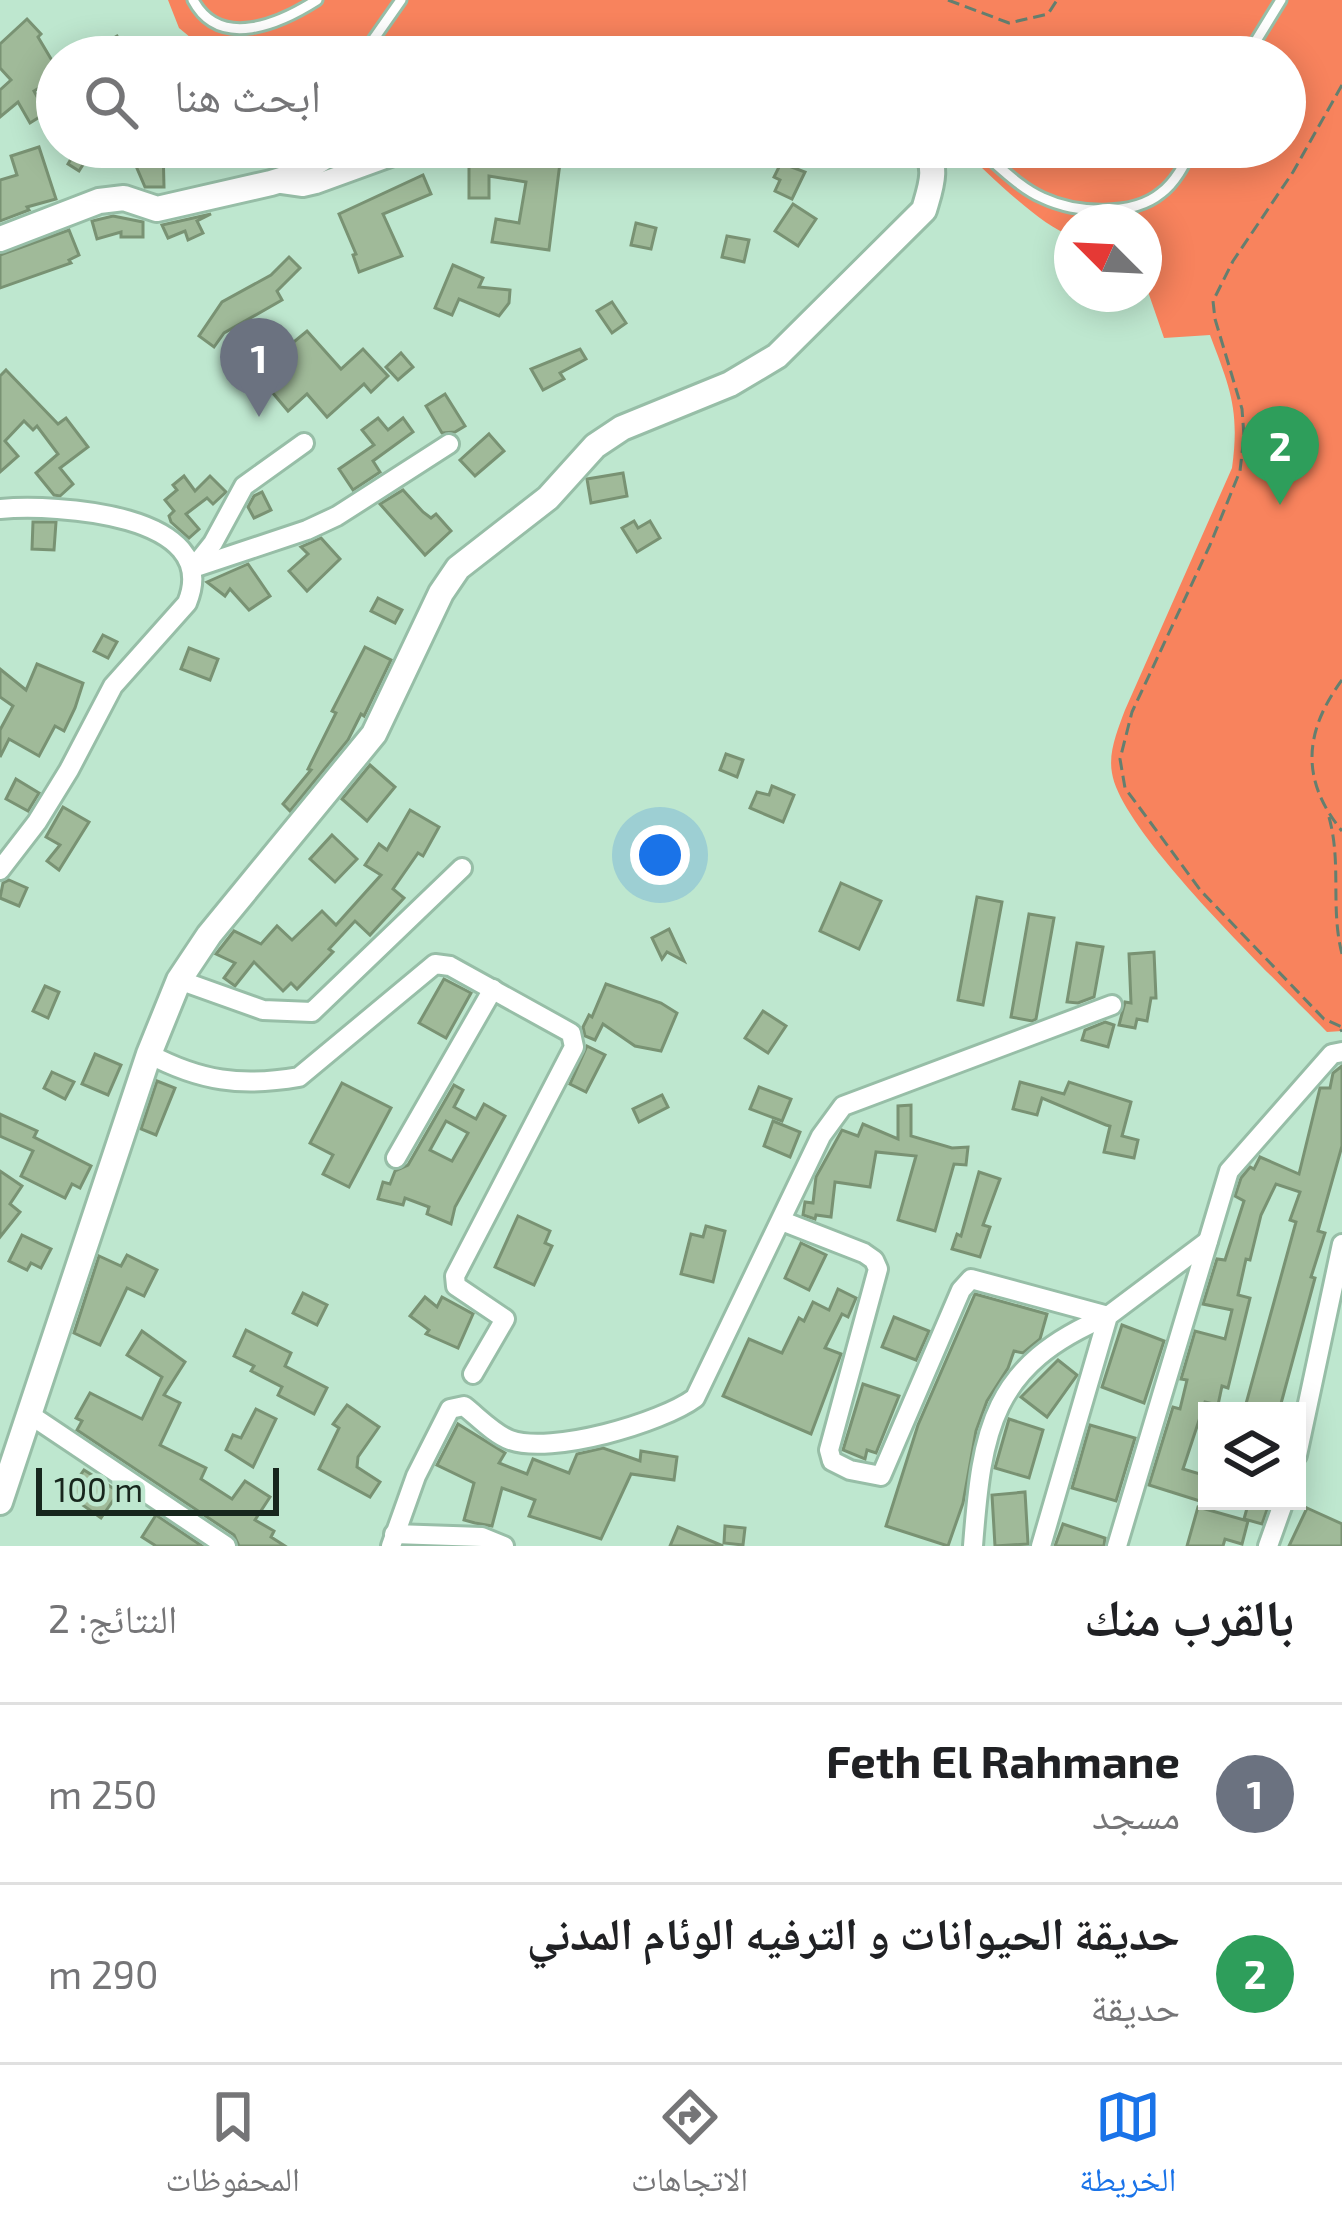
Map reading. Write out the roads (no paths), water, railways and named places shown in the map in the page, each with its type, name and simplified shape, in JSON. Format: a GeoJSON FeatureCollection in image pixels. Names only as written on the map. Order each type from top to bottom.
{"type":"FeatureCollection","features":[{"type":"Feature","properties":{"kind":"street"},"geometry":{"type":"LineString","coordinates":[[0,239],[99,201],[124,198],[157,209],[271,183],[307,168]]}},
{"type":"Feature","properties":{"kind":"street"},"geometry":{"type":"LineString","coordinates":[[271,183],[303,187],[360,168]]}},
{"type":"Feature","properties":{"kind":"street"},"geometry":{"type":"LineString","coordinates":[[0,1502],[148,1054],[178,980],[209,935],[374,734],[441,593],[458,568],[548,498],[595,446],[622,428],[730,384],[776,356],[924,211],[933,180],[931,168]]}},
{"type":"Feature","properties":{"kind":"street"},"geometry":{"type":"LineString","coordinates":[[193,568],[213,543],[244,486],[304,443]]}},
{"type":"Feature","properties":{"kind":"street"},"geometry":{"type":"LineString","coordinates":[[193,568],[322,523],[449,444]]}},
{"type":"Feature","properties":{"kind":"street"},"geometry":{"type":"LineString","coordinates":[[0,509],[68,508],[140,524],[168,536],[193,568],[194,586],[187,603],[113,686],[69,770],[0,870]]}},
{"type":"Feature","properties":{"kind":"street"},"geometry":{"type":"LineString","coordinates":[[178,980],[262,1010],[312,1012],[462,868]]}},
{"type":"Feature","properties":{"kind":"street"},"geometry":{"type":"LineString","coordinates":[[148,1054],[198,1078],[273,1081],[299,1077],[435,964],[450,965],[572,1033],[574,1047],[455,1276],[456,1286],[505,1319],[473,1375]]}},
{"type":"Feature","properties":{"kind":"street"},"geometry":{"type":"LineString","coordinates":[[396,1158],[493,989]]}},
{"type":"Feature","properties":{"kind":"street"},"geometry":{"type":"LineString","coordinates":[[504,1546],[482,1537],[392,1540],[416,1475],[450,1409],[464,1406],[510,1440],[557,1444],[676,1412],[694,1398],[821,1136],[843,1106],[1112,1005]]}},
{"type":"Feature","properties":{"kind":"street"},"geometry":{"type":"LineString","coordinates":[[1117,1546],[1234,1162],[1332,1054],[1342,1052]]}},
{"type":"Feature","properties":{"kind":"street"},"geometry":{"type":"LineString","coordinates":[[782,1221],[863,1253],[878,1269],[829,1450],[832,1462],[850,1471],[881,1476],[961,1290],[971,1279],[1108,1316]]}},
{"type":"Feature","properties":{"kind":"street"},"geometry":{"type":"LineString","coordinates":[[973,1546],[984,1443],[1006,1392],[1035,1356],[1071,1332],[1108,1316],[1208,1241]]}},
{"type":"Feature","properties":{"kind":"street"},"geometry":{"type":"LineString","coordinates":[[1306,1423],[1336,1315],[1342,1244]]}},
{"type":"Feature","properties":{"kind":"street"},"geometry":{"type":"LineString","coordinates":[[1041,1546],[1108,1316]]}},
{"type":"Feature","properties":{"kind":"street"},"geometry":{"type":"LineString","coordinates":[[29,1414],[226,1546]]}},
{"type":"Feature","properties":{"kind":"street"},"geometry":{"type":"LineString","coordinates":[[1268,1546],[1281,1510]]}},
{"type":"Feature","properties":{"kind":"lane"},"geometry":{"type":"LineString","coordinates":[[193,0],[202,14],[218,24],[243,29],[288,19],[317,0]]}},
{"type":"Feature","properties":{"kind":"lane"},"geometry":{"type":"LineString","coordinates":[[376,36],[401,0]]}},
{"type":"Feature","properties":{"kind":"lane"},"geometry":{"type":"LineString","coordinates":[[1259,36],[1281,0]]}},
{"type":"Feature","properties":{"kind":"lane"},"geometry":{"type":"LineString","coordinates":[[1003,168],[1042,198],[1089,209],[1151,200],[1173,182],[1181,168]]}},
{"type":"Feature","properties":{"kind":"place","name":"Feth El Rahmane"},"geometry":{"type":"Point","coordinates":[259,417]}},
{"type":"Feature","properties":{"kind":"place","name":"حديقة الحيوانات و الترفيه الوئام المدني"},"geometry":{"type":"Point","coordinates":[1280,505]}}]}
